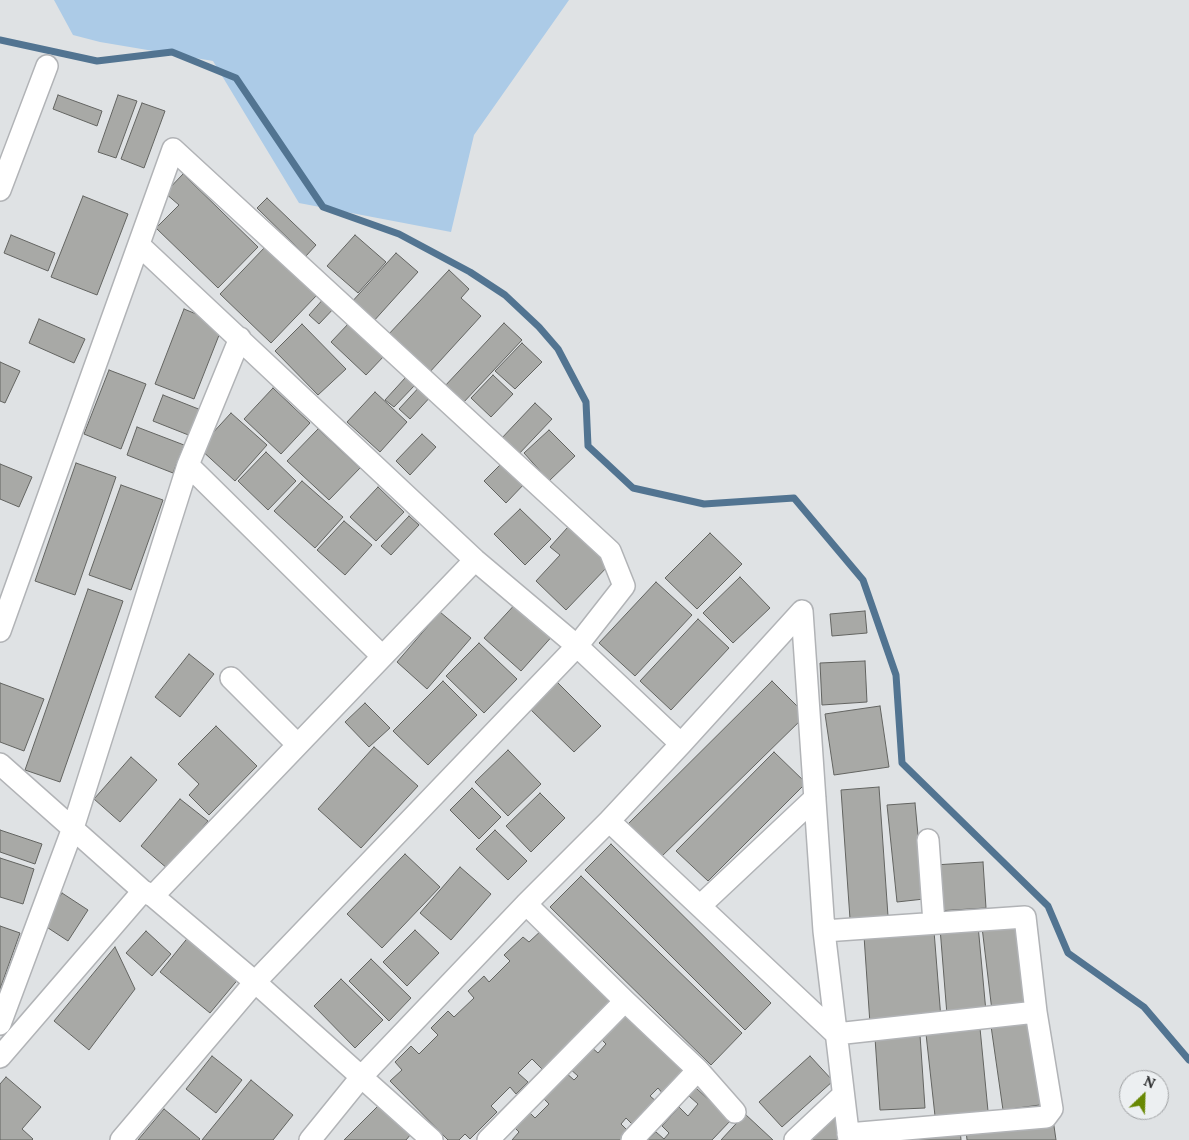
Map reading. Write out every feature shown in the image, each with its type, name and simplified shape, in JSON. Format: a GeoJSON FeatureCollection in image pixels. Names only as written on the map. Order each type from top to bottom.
{"type":"FeatureCollection","features":[{"type":"Feature","properties":{"kind":"street"},"geometry":{"type":"LineString","coordinates":[[0,190],[47,66]]}},
{"type":"Feature","properties":{"kind":"street"},"geometry":{"type":"LineString","coordinates":[[0,631],[173,149],[610,551],[624,586],[577,646],[255,982],[121,1140]]}},
{"type":"Feature","properties":{"kind":"street"},"geometry":{"type":"LineString","coordinates":[[139,245],[475,560],[577,646],[681,744]]}},
{"type":"Feature","properties":{"kind":"street"},"geometry":{"type":"LineString","coordinates":[[0,1024],[73,828],[188,465],[240,338]]}},
{"type":"Feature","properties":{"kind":"street"},"geometry":{"type":"LineString","coordinates":[[188,465],[382,656]]}},
{"type":"Feature","properties":{"kind":"street"},"geometry":{"type":"LineString","coordinates":[[0,1057],[148,893],[297,744],[475,560]]}},
{"type":"Feature","properties":{"kind":"street"},"geometry":{"type":"LineString","coordinates":[[310,1140],[362,1076],[526,904],[609,821],[802,611],[824,931],[849,1137],[1046,1117],[1052,1109],[1036,1012],[1025,917],[824,931]]}},
{"type":"Feature","properties":{"kind":"street"},"geometry":{"type":"LineString","coordinates":[[231,678],[297,744]]}},
{"type":"Feature","properties":{"kind":"street"},"geometry":{"type":"LineString","coordinates":[[0,764],[148,893],[255,982],[432,1140]]}},
{"type":"Feature","properties":{"kind":"street"},"geometry":{"type":"LineString","coordinates":[[700,906],[815,798]]}},
{"type":"Feature","properties":{"kind":"street"},"geometry":{"type":"LineString","coordinates":[[609,821],[836,1034],[1036,1012]]}},
{"type":"Feature","properties":{"kind":"street"},"geometry":{"type":"LineString","coordinates":[[928,840],[934,923]]}},
{"type":"Feature","properties":{"kind":"street"},"geometry":{"type":"LineString","coordinates":[[526,904],[698,1070],[735,1112]]}},
{"type":"Feature","properties":{"kind":"street"},"geometry":{"type":"LineString","coordinates":[[488,1140],[625,1001]]}},
{"type":"Feature","properties":{"kind":"street"},"geometry":{"type":"LineString","coordinates":[[632,1140],[698,1070]]}},
{"type":"Feature","properties":{"kind":"street"},"geometry":{"type":"LineString","coordinates":[[795,1140],[843,1094]]}},
{"type":"Feature","properties":{"kind":"shaded area"},"geometry":{"type":"Polygon","coordinates":[[[54,0],[569,0],[474,135],[451,232],[299,203],[213,61],[100,42],[73,35],[54,0]]]}},
{"type":"Feature","properties":{"kind":"building"},"geometry":{"type":"Polygon","coordinates":[[[58,95],[102,111],[97,126],[53,109],[58,95]]]}},
{"type":"Feature","properties":{"kind":"building"},"geometry":{"type":"Polygon","coordinates":[[[118,95],[137,101],[116,158],[98,152],[118,95]]]}},
{"type":"Feature","properties":{"kind":"building"},"geometry":{"type":"Polygon","coordinates":[[[142,103],[165,111],[144,168],[121,159],[142,103]]]}},
{"type":"Feature","properties":{"kind":"building"},"geometry":{"type":"Polygon","coordinates":[[[183,174],[258,247],[218,288],[156,228],[179,205],[165,193],[183,174]]]}},
{"type":"Feature","properties":{"kind":"building"},"geometry":{"type":"Polygon","coordinates":[[[83,196],[128,214],[97,295],[51,277],[83,196]]]}},
{"type":"Feature","properties":{"kind":"building"},"geometry":{"type":"Polygon","coordinates":[[[267,198],[316,245],[306,256],[257,208],[267,198]]]}},
{"type":"Feature","properties":{"kind":"building"},"geometry":{"type":"Polygon","coordinates":[[[11,235],[55,253],[48,271],[4,253],[11,235]]]}},
{"type":"Feature","properties":{"kind":"building"},"geometry":{"type":"Polygon","coordinates":[[[355,235],[386,262],[358,293],[327,266],[355,235]]]}},
{"type":"Feature","properties":{"kind":"building"},"geometry":{"type":"Polygon","coordinates":[[[266,246],[317,295],[271,343],[220,294],[266,246]]]}},
{"type":"Feature","properties":{"kind":"building"},"geometry":{"type":"Polygon","coordinates":[[[396,253],[418,272],[372,323],[350,304],[396,253]]]}},
{"type":"Feature","properties":{"kind":"building"},"geometry":{"type":"Polygon","coordinates":[[[449,270],[469,289],[461,298],[481,316],[428,374],[387,336],[449,270]]]}},
{"type":"Feature","properties":{"kind":"building"},"geometry":{"type":"Polygon","coordinates":[[[326,296],[337,305],[319,324],[309,315],[326,296]]]}},
{"type":"Feature","properties":{"kind":"building"},"geometry":{"type":"Polygon","coordinates":[[[184,309],[223,325],[194,399],[155,384],[184,309]]]}},
{"type":"Feature","properties":{"kind":"building"},"geometry":{"type":"Polygon","coordinates":[[[39,319],[85,339],[74,363],[29,343],[39,319]]]}},
{"type":"Feature","properties":{"kind":"building"},"geometry":{"type":"Polygon","coordinates":[[[350,322],[385,355],[366,375],[331,342],[350,322]]]}},
{"type":"Feature","properties":{"kind":"building"},"geometry":{"type":"Polygon","coordinates":[[[504,323],[522,340],[462,404],[444,387],[504,323]]]}},
{"type":"Feature","properties":{"kind":"building"},"geometry":{"type":"Polygon","coordinates":[[[302,324],[346,369],[318,395],[275,351],[302,324]]]}},
{"type":"Feature","properties":{"kind":"building"},"geometry":{"type":"Polygon","coordinates":[[[522,343],[542,362],[515,389],[495,371],[522,343]]]}},
{"type":"Feature","properties":{"kind":"building"},"geometry":{"type":"Polygon","coordinates":[[[0,362],[20,371],[5,403],[0,401],[0,362]]]}},
{"type":"Feature","properties":{"kind":"building"},"geometry":{"type":"Polygon","coordinates":[[[109,370],[146,384],[121,449],[84,434],[109,370]]]}},
{"type":"Feature","properties":{"kind":"building"},"geometry":{"type":"Polygon","coordinates":[[[493,375],[513,394],[491,417],[471,398],[493,375]]]}},
{"type":"Feature","properties":{"kind":"building"},"geometry":{"type":"Polygon","coordinates":[[[406,377],[415,385],[394,407],[385,400],[406,377]]]}},
{"type":"Feature","properties":{"kind":"building"},"geometry":{"type":"Polygon","coordinates":[[[422,384],[433,394],[410,419],[399,409],[422,384]]]}},
{"type":"Feature","properties":{"kind":"building"},"geometry":{"type":"Polygon","coordinates":[[[273,388],[310,423],[281,454],[244,419],[273,388]]]}},
{"type":"Feature","properties":{"kind":"building"},"geometry":{"type":"Polygon","coordinates":[[[375,392],[407,422],[380,452],[347,422],[375,392]]]}},
{"type":"Feature","properties":{"kind":"building"},"geometry":{"type":"Polygon","coordinates":[[[163,395],[201,410],[191,436],[153,421],[163,395]]]}},
{"type":"Feature","properties":{"kind":"building"},"geometry":{"type":"Polygon","coordinates":[[[535,403],[552,419],[517,456],[500,440],[535,403]]]}},
{"type":"Feature","properties":{"kind":"building"},"geometry":{"type":"Polygon","coordinates":[[[231,413],[267,445],[235,481],[199,448],[231,413]]]}},
{"type":"Feature","properties":{"kind":"building"},"geometry":{"type":"Polygon","coordinates":[[[137,427],[184,445],[173,473],[127,455],[137,427]]]}},
{"type":"Feature","properties":{"kind":"building"},"geometry":{"type":"Polygon","coordinates":[[[318,429],[360,468],[329,500],[287,461],[318,429]]]}},
{"type":"Feature","properties":{"kind":"building"},"geometry":{"type":"Polygon","coordinates":[[[549,430],[575,456],[549,481],[524,453],[549,430]]]}},
{"type":"Feature","properties":{"kind":"building"},"geometry":{"type":"Polygon","coordinates":[[[422,434],[436,447],[410,475],[396,461],[422,434]]]}},
{"type":"Feature","properties":{"kind":"building"},"geometry":{"type":"Polygon","coordinates":[[[266,452],[296,481],[268,510],[238,481],[266,452]]]}},
{"type":"Feature","properties":{"kind":"building"},"geometry":{"type":"Polygon","coordinates":[[[505,460],[527,481],[506,503],[484,481],[505,460]]]}},
{"type":"Feature","properties":{"kind":"building"},"geometry":{"type":"Polygon","coordinates":[[[76,463],[116,477],[75,595],[35,581],[76,463]]]}},
{"type":"Feature","properties":{"kind":"building"},"geometry":{"type":"Polygon","coordinates":[[[0,464],[32,477],[19,507],[0,499],[0,464]]]}},
{"type":"Feature","properties":{"kind":"building"},"geometry":{"type":"Polygon","coordinates":[[[302,481],[343,517],[315,548],[274,511],[302,481]]]}},
{"type":"Feature","properties":{"kind":"building"},"geometry":{"type":"Polygon","coordinates":[[[121,485],[163,500],[131,590],[89,575],[121,485]]]}},
{"type":"Feature","properties":{"kind":"building"},"geometry":{"type":"Polygon","coordinates":[[[378,487],[404,512],[376,541],[350,517],[378,487]]]}},
{"type":"Feature","properties":{"kind":"building"},"geometry":{"type":"Polygon","coordinates":[[[520,509],[551,539],[525,565],[494,534],[520,509]]]}},
{"type":"Feature","properties":{"kind":"building"},"geometry":{"type":"Polygon","coordinates":[[[409,516],[419,525],[391,555],[381,546],[409,516]]]}},
{"type":"Feature","properties":{"kind":"building"},"geometry":{"type":"Polygon","coordinates":[[[344,521],[372,545],[345,575],[317,550],[344,521]]]}},
{"type":"Feature","properties":{"kind":"building"},"geometry":{"type":"Polygon","coordinates":[[[568,527],[609,565],[566,610],[536,581],[560,555],[550,547],[568,527]]]}},
{"type":"Feature","properties":{"kind":"building"},"geometry":{"type":"Polygon","coordinates":[[[710,533],[742,564],[697,609],[665,578],[710,533]]]}},
{"type":"Feature","properties":{"kind":"building"},"geometry":{"type":"Polygon","coordinates":[[[740,577],[770,608],[733,643],[703,613],[740,577]]]}},
{"type":"Feature","properties":{"kind":"building"},"geometry":{"type":"Polygon","coordinates":[[[656,582],[692,615],[635,676],[599,643],[656,582]]]}},
{"type":"Feature","properties":{"kind":"building"},"geometry":{"type":"Polygon","coordinates":[[[88,589],[123,601],[60,782],[25,770],[88,589]]]}},
{"type":"Feature","properties":{"kind":"building"},"geometry":{"type":"Polygon","coordinates":[[[519,600],[555,633],[521,671],[484,638],[519,600]]]}},
{"type":"Feature","properties":{"kind":"building"},"geometry":{"type":"Polygon","coordinates":[[[865,611],[867,633],[832,636],[830,614],[865,611]]]}},
{"type":"Feature","properties":{"kind":"building"},"geometry":{"type":"Polygon","coordinates":[[[440,612],[471,638],[427,689],[397,662],[440,612]]]}},
{"type":"Feature","properties":{"kind":"building"},"geometry":{"type":"Polygon","coordinates":[[[698,619],[729,648],[671,710],[640,681],[698,619]]]}},
{"type":"Feature","properties":{"kind":"building"},"geometry":{"type":"Polygon","coordinates":[[[479,643],[517,679],[484,713],[446,676],[479,643]]]}},
{"type":"Feature","properties":{"kind":"building"},"geometry":{"type":"Polygon","coordinates":[[[189,654],[214,674],[180,717],[155,697],[189,654]]]}},
{"type":"Feature","properties":{"kind":"building"},"geometry":{"type":"Polygon","coordinates":[[[865,661],[867,702],[822,705],[820,663],[865,661]]]}},
{"type":"Feature","properties":{"kind":"building"},"geometry":{"type":"Polygon","coordinates":[[[443,681],[477,715],[428,765],[393,731],[443,681]]]}},
{"type":"Feature","properties":{"kind":"building"},"geometry":{"type":"Polygon","coordinates":[[[772,681],[806,715],[658,860],[625,827],[772,681]]]}},
{"type":"Feature","properties":{"kind":"building"},"geometry":{"type":"Polygon","coordinates":[[[557,682],[601,726],[574,752],[530,709],[557,682]]]}},
{"type":"Feature","properties":{"kind":"building"},"geometry":{"type":"Polygon","coordinates":[[[0,683],[44,699],[24,751],[0,742],[0,683]]]}},
{"type":"Feature","properties":{"kind":"building"},"geometry":{"type":"Polygon","coordinates":[[[365,703],[390,728],[369,747],[345,722],[365,703]]]}},
{"type":"Feature","properties":{"kind":"building"},"geometry":{"type":"Polygon","coordinates":[[[880,706],[889,767],[834,775],[825,714],[880,706]]]}},
{"type":"Feature","properties":{"kind":"building"},"geometry":{"type":"Polygon","coordinates":[[[216,726],[257,766],[209,815],[189,795],[199,784],[178,764],[216,726]]]}},
{"type":"Feature","properties":{"kind":"building"},"geometry":{"type":"Polygon","coordinates":[[[374,747],[418,786],[361,848],[318,809],[374,747]]]}},
{"type":"Feature","properties":{"kind":"building"},"geometry":{"type":"Polygon","coordinates":[[[508,750],[541,784],[508,816],[475,782],[508,750]]]}},
{"type":"Feature","properties":{"kind":"building"},"geometry":{"type":"Polygon","coordinates":[[[774,752],[806,783],[708,881],[676,851],[774,752]]]}},
{"type":"Feature","properties":{"kind":"building"},"geometry":{"type":"Polygon","coordinates":[[[131,757],[157,780],[120,822],[94,799],[131,757]]]}},
{"type":"Feature","properties":{"kind":"building"},"geometry":{"type":"Polygon","coordinates":[[[879,787],[888,916],[850,919],[841,790],[879,787]]]}},
{"type":"Feature","properties":{"kind":"building"},"geometry":{"type":"Polygon","coordinates":[[[472,788],[501,817],[479,839],[450,810],[472,788]]]}},
{"type":"Feature","properties":{"kind":"building"},"geometry":{"type":"Polygon","coordinates":[[[540,793],[565,818],[531,852],[506,826],[540,793]]]}},
{"type":"Feature","properties":{"kind":"building"},"geometry":{"type":"Polygon","coordinates":[[[180,799],[208,821],[168,869],[141,846],[180,799]]]}},
{"type":"Feature","properties":{"kind":"building"},"geometry":{"type":"Polygon","coordinates":[[[915,803],[924,899],[897,902],[887,805],[915,803]]]}},
{"type":"Feature","properties":{"kind":"building"},"geometry":{"type":"Polygon","coordinates":[[[0,830],[42,844],[35,864],[0,852],[0,830]]]}},
{"type":"Feature","properties":{"kind":"building"},"geometry":{"type":"Polygon","coordinates":[[[495,830],[527,861],[508,880],[476,849],[495,830]]]}},
{"type":"Feature","properties":{"kind":"building"},"geometry":{"type":"Polygon","coordinates":[[[611,844],[771,1003],[745,1030],[585,870],[611,844]]]}},
{"type":"Feature","properties":{"kind":"building"},"geometry":{"type":"Polygon","coordinates":[[[405,854],[440,887],[382,948],[347,914],[405,854]]]}},
{"type":"Feature","properties":{"kind":"building"},"geometry":{"type":"Polygon","coordinates":[[[0,858],[34,869],[23,904],[0,897],[0,858]]]}},
{"type":"Feature","properties":{"kind":"building"},"geometry":{"type":"Polygon","coordinates":[[[983,862],[986,908],[938,911],[934,865],[983,862]]]}},
{"type":"Feature","properties":{"kind":"building"},"geometry":{"type":"Polygon","coordinates":[[[460,867],[491,894],[451,940],[420,913],[460,867]]]}},
{"type":"Feature","properties":{"kind":"building"},"geometry":{"type":"Polygon","coordinates":[[[581,876],[742,1033],[711,1065],[550,907],[581,876]]]}},
{"type":"Feature","properties":{"kind":"building"},"geometry":{"type":"Polygon","coordinates":[[[62,893],[88,910],[68,941],[42,924],[62,893]]]}},
{"type":"Feature","properties":{"kind":"building"},"geometry":{"type":"Polygon","coordinates":[[[1020,922],[1031,1006],[992,1011],[982,927],[1020,922]]]}},
{"type":"Feature","properties":{"kind":"building"},"geometry":{"type":"Polygon","coordinates":[[[978,925],[986,1012],[947,1015],[940,928],[978,925]]]}},
{"type":"Feature","properties":{"kind":"building"},"geometry":{"type":"Polygon","coordinates":[[[0,926],[20,933],[0,989],[0,926]]]}},
{"type":"Feature","properties":{"kind":"building"},"geometry":{"type":"Polygon","coordinates":[[[544,928],[614,998],[542,1069],[532,1059],[518,1073],[528,1082],[516,1094],[510,1087],[491,1106],[497,1112],[470,1139],[465,1134],[459,1140],[448,1140],[390,1081],[402,1070],[395,1062],[411,1046],[419,1054],[438,1035],[431,1028],[448,1011],[454,1017],[474,998],[468,991],[484,976],[489,982],[510,961],[504,955],[523,937],[529,942],[544,928]]]}},
{"type":"Feature","properties":{"kind":"building"},"geometry":{"type":"Polygon","coordinates":[[[415,930],[439,953],[407,986],[383,962],[415,930]]]}},
{"type":"Feature","properties":{"kind":"building"},"geometry":{"type":"Polygon","coordinates":[[[146,931],[171,954],[152,976],[126,953],[146,931]]]}},
{"type":"Feature","properties":{"kind":"building"},"geometry":{"type":"Polygon","coordinates":[[[934,931],[941,1019],[870,1024],[864,936],[934,931]]]}},
{"type":"Feature","properties":{"kind":"building"},"geometry":{"type":"Polygon","coordinates":[[[190,935],[240,977],[210,1013],[160,972],[190,935]]]}},
{"type":"Feature","properties":{"kind":"building"},"geometry":{"type":"Polygon","coordinates":[[[115,947],[135,989],[89,1050],[54,1021],[115,947]]]}},
{"type":"Feature","properties":{"kind":"building"},"geometry":{"type":"Polygon","coordinates":[[[371,959],[411,998],[389,1021],[349,981],[371,959]]]}},
{"type":"Feature","properties":{"kind":"building"},"geometry":{"type":"Polygon","coordinates":[[[341,979],[383,1020],[355,1048],[314,1006],[341,979]]]}},
{"type":"Feature","properties":{"kind":"building"},"geometry":{"type":"Polygon","coordinates":[[[626,1008],[690,1068],[664,1095],[658,1088],[650,1096],[657,1102],[634,1126],[626,1118],[621,1124],[629,1132],[621,1140],[512,1140],[519,1132],[514,1127],[528,1111],[535,1118],[549,1104],[542,1097],[565,1072],[574,1080],[578,1076],[569,1068],[590,1046],[598,1053],[606,1044],[599,1037],[626,1008]]]}},
{"type":"Feature","properties":{"kind":"building"},"geometry":{"type":"Polygon","coordinates":[[[1035,1020],[1047,1104],[1003,1110],[991,1026],[1035,1020]]]}},
{"type":"Feature","properties":{"kind":"building"},"geometry":{"type":"Polygon","coordinates":[[[980,1028],[988,1111],[935,1116],[926,1034],[980,1028]]]}},
{"type":"Feature","properties":{"kind":"building"},"geometry":{"type":"Polygon","coordinates":[[[920,1035],[925,1108],[880,1110],[875,1038],[920,1035]]]}},
{"type":"Feature","properties":{"kind":"building"},"geometry":{"type":"Polygon","coordinates":[[[212,1056],[242,1080],[216,1113],[186,1089],[212,1056]]]}},
{"type":"Feature","properties":{"kind":"building"},"geometry":{"type":"Polygon","coordinates":[[[810,1056],[833,1081],[782,1127],[759,1102],[810,1056]]]}},
{"type":"Feature","properties":{"kind":"building"},"geometry":{"type":"Polygon","coordinates":[[[6,1077],[41,1107],[22,1129],[32,1140],[0,1140],[0,1084],[6,1077]]]}},
{"type":"Feature","properties":{"kind":"building"},"geometry":{"type":"Polygon","coordinates":[[[251,1080],[293,1115],[273,1140],[202,1140],[251,1080]]]}},
{"type":"Feature","properties":{"kind":"building"},"geometry":{"type":"Polygon","coordinates":[[[696,1088],[731,1120],[712,1140],[648,1140],[656,1132],[664,1139],[669,1133],[662,1126],[679,1107],[688,1116],[698,1104],[689,1096],[696,1088]]]}},
{"type":"Feature","properties":{"kind":"building"},"geometry":{"type":"Polygon","coordinates":[[[380,1104],[411,1134],[406,1140],[344,1140],[380,1104]]]}},
{"type":"Feature","properties":{"kind":"building"},"geometry":{"type":"Polygon","coordinates":[[[164,1109],[200,1139],[138,1140],[164,1109]]]}},
{"type":"Feature","properties":{"kind":"building"},"geometry":{"type":"Polygon","coordinates":[[[839,1112],[839,1140],[803,1140],[839,1112]]]}},
{"type":"Feature","properties":{"kind":"building"},"geometry":{"type":"Polygon","coordinates":[[[745,1114],[773,1140],[721,1140],[745,1114]]]}},
{"type":"Feature","properties":{"kind":"building"},"geometry":{"type":"Polygon","coordinates":[[[1053,1119],[1056,1140],[967,1140],[966,1130],[1053,1119]]]}},
{"type":"Feature","properties":{"kind":"building"},"geometry":{"type":"Polygon","coordinates":[[[960,1128],[961,1140],[877,1140],[960,1128]]]}},
{"type":"Feature","properties":{"kind":"waterway"},"geometry":{"type":"LineString","coordinates":[[0,40],[97,61],[172,52],[236,78],[323,207],[399,234],[470,272],[505,295],[539,327],[558,349],[586,402],[588,446],[633,488],[704,504],[794,498],[863,580],[896,675],[902,763],[1048,906],[1068,953],[1144,1007],[1189,1060]]}}]}
